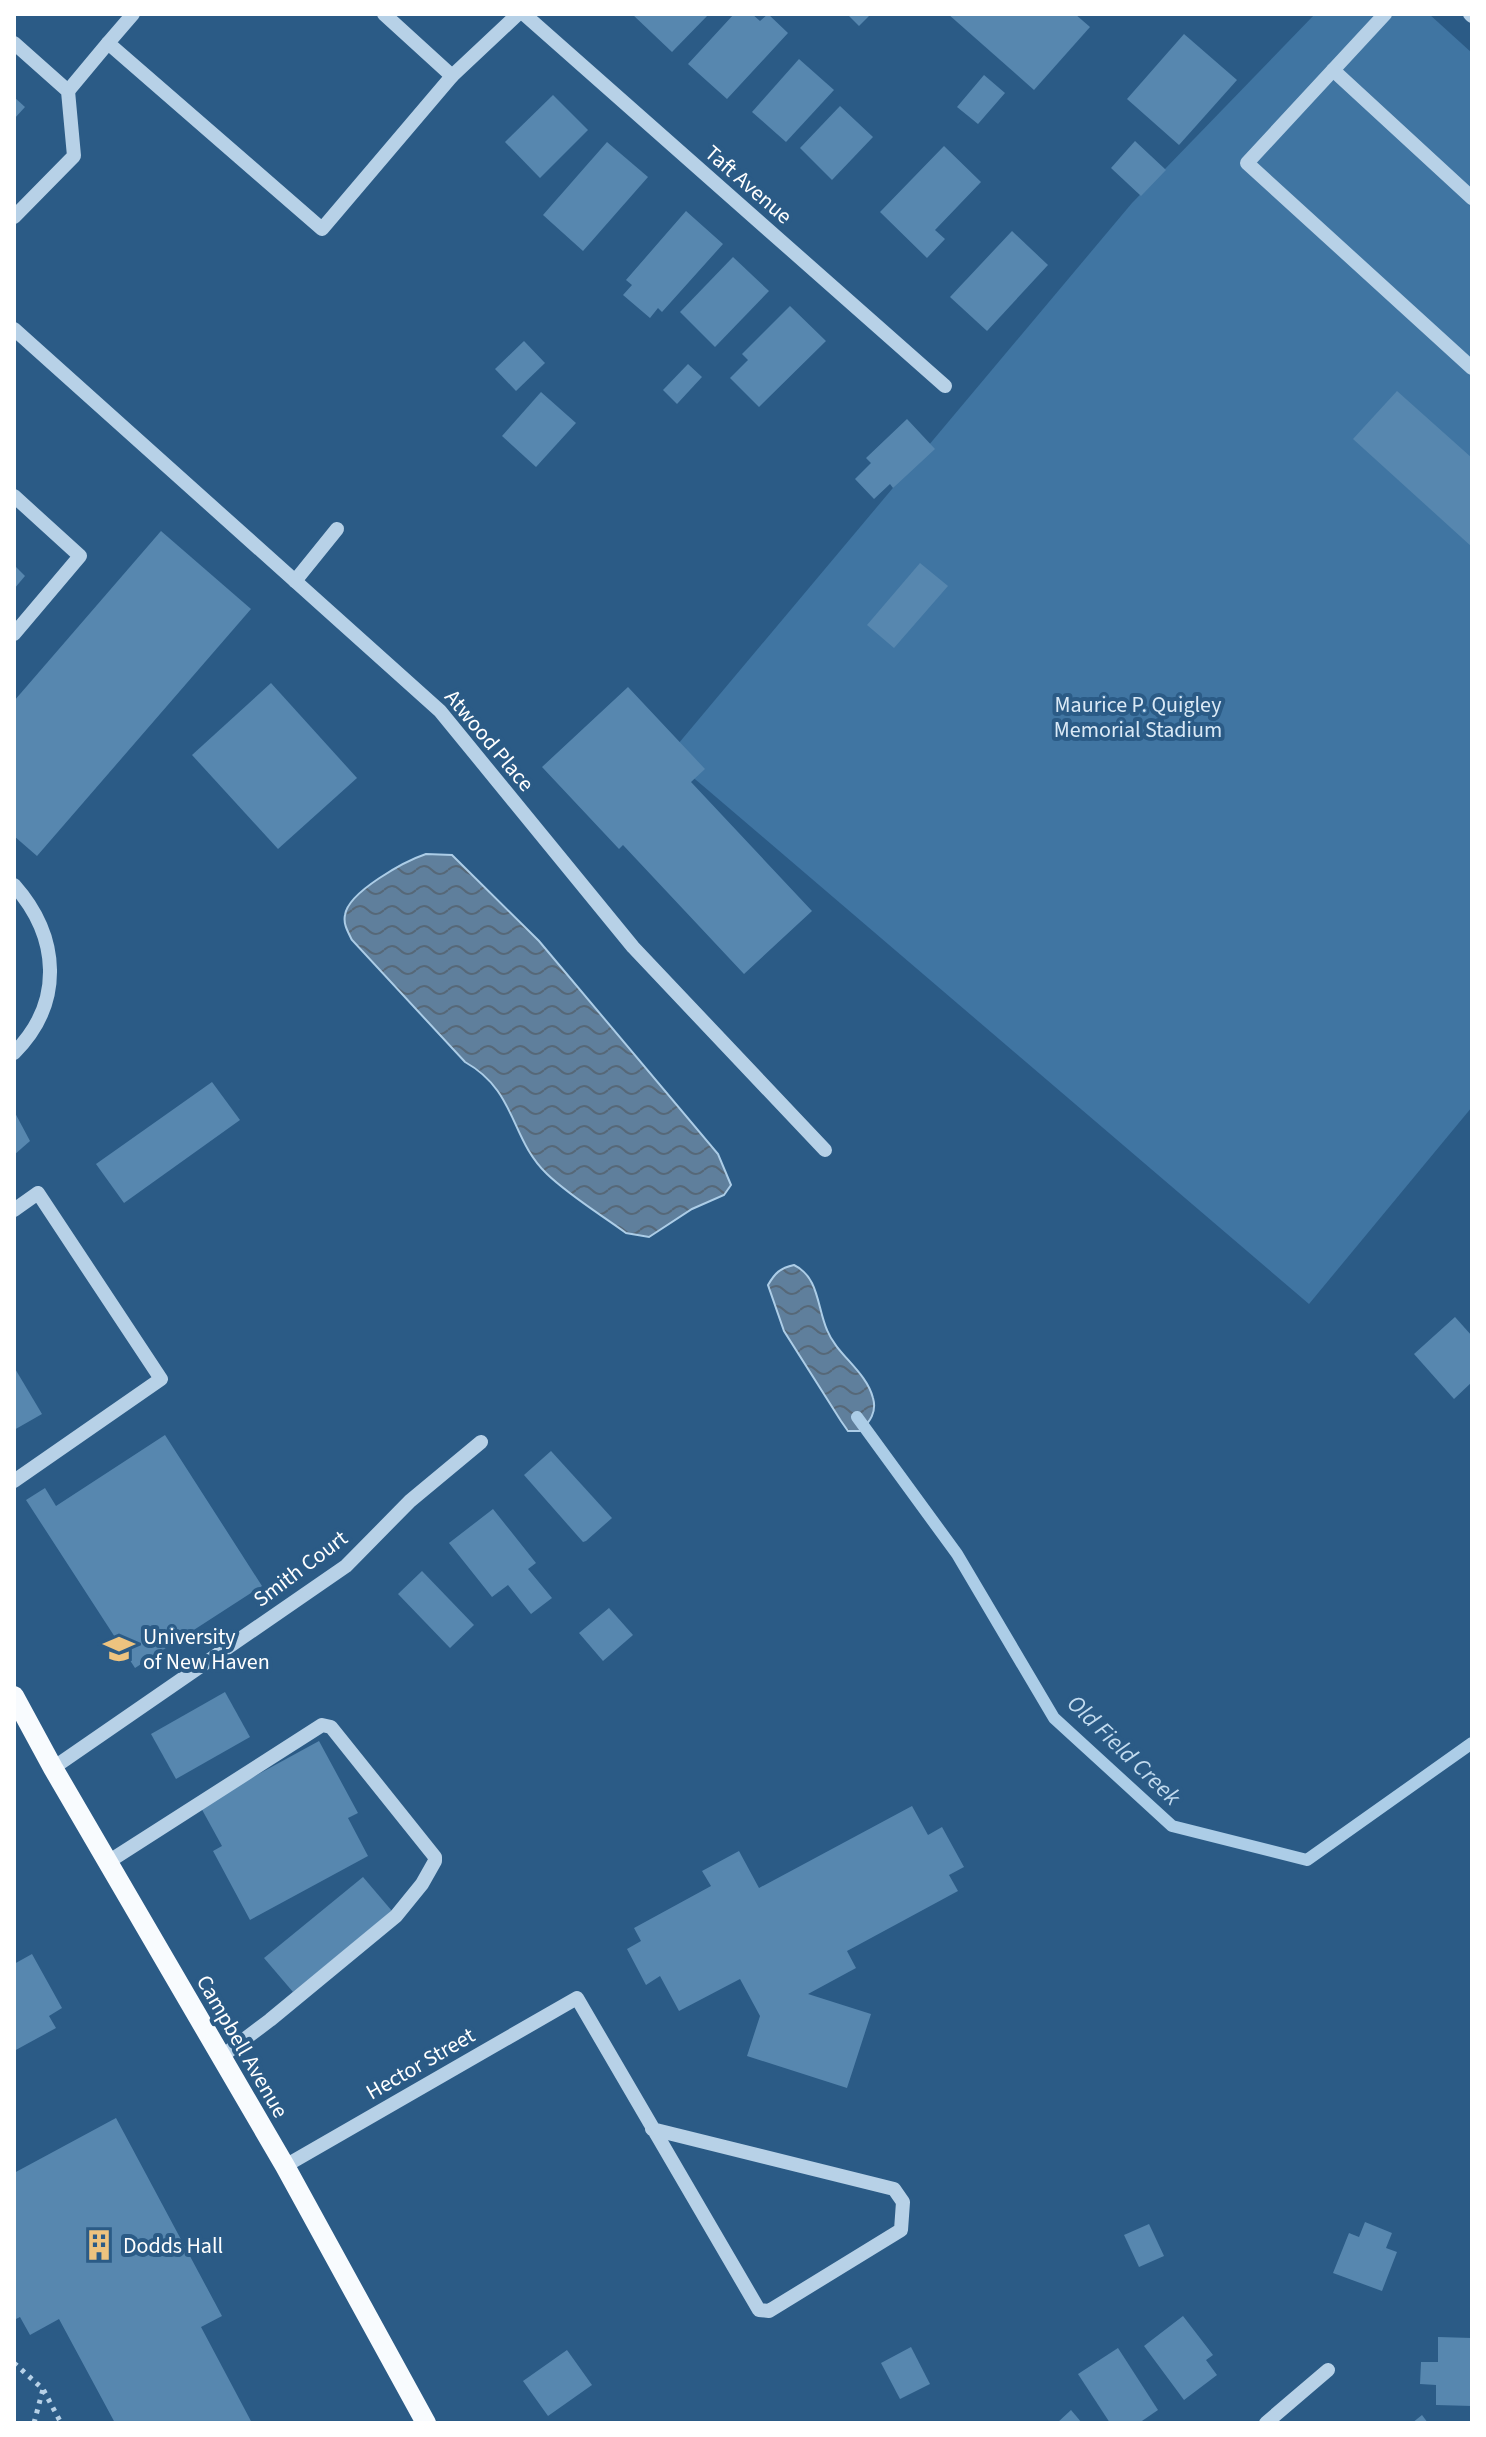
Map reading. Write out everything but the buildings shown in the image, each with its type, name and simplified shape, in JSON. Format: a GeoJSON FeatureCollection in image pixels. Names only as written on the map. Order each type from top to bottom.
{"type":"FeatureCollection","features":[{"type":"Feature","properties":{"kind":"main road","name":"Campbell Avenue"},"geometry":{"type":"LineString","coordinates":[[14,1696],[285,2166],[426,2423]]}},
{"type":"Feature","properties":{"kind":"street"},"geometry":{"type":"LineString","coordinates":[[68,91],[133,14]]}},
{"type":"Feature","properties":{"kind":"street"},"geometry":{"type":"LineString","coordinates":[[384,14],[452,76]]}},
{"type":"Feature","properties":{"kind":"street"},"geometry":{"type":"LineString","coordinates":[[108,43],[322,229],[452,76],[521,14]]}},
{"type":"Feature","properties":{"kind":"street","name":"Taft Avenue"},"geometry":{"type":"LineString","coordinates":[[521,14],[945,386]]}},
{"type":"Feature","properties":{"kind":"street"},"geometry":{"type":"LineString","coordinates":[[1385,14],[1247,163],[1472,368]]}},
{"type":"Feature","properties":{"kind":"street"},"geometry":{"type":"LineString","coordinates":[[14,43],[68,91],[74,156],[14,217]]}},
{"type":"Feature","properties":{"kind":"street"},"geometry":{"type":"LineString","coordinates":[[1333,70],[1472,198]]}},
{"type":"Feature","properties":{"kind":"street","name":"Atwood Place"},"geometry":{"type":"LineString","coordinates":[[14,329],[440,711],[633,947],[825,1150]]}},
{"type":"Feature","properties":{"kind":"street"},"geometry":{"type":"LineString","coordinates":[[14,496],[80,556],[14,634]]}},
{"type":"Feature","properties":{"kind":"street"},"geometry":{"type":"LineString","coordinates":[[295,581],[337,529]]}},
{"type":"Feature","properties":{"kind":"street"},"geometry":{"type":"LineString","coordinates":[[14,885],[44,934],[50,956],[51,982],[36,1026],[14,1053]]}},
{"type":"Feature","properties":{"kind":"street"},"geometry":{"type":"LineString","coordinates":[[14,1210],[38,1193],[161,1379],[14,1481]]}},
{"type":"Feature","properties":{"kind":"street","name":"Smith Court"},"geometry":{"type":"LineString","coordinates":[[53,1768],[346,1566],[410,1501],[481,1442]]}},
{"type":"Feature","properties":{"kind":"street"},"geometry":{"type":"LineString","coordinates":[[108,1862],[322,1725],[331,1727],[435,1857],[422,1884],[396,1916],[221,2057]]}},
{"type":"Feature","properties":{"kind":"street","name":"Hector Street"},"geometry":{"type":"LineString","coordinates":[[285,2166],[577,1998],[652,2129]]}},
{"type":"Feature","properties":{"kind":"street"},"geometry":{"type":"LineString","coordinates":[[652,2129],[894,2189],[903,2202],[901,2230],[769,2311],[759,2310],[652,2129]]}},
{"type":"Feature","properties":{"kind":"street"},"geometry":{"type":"LineString","coordinates":[[1266,2423],[1328,2370]]}},
{"type":"Feature","properties":{"kind":"path"},"geometry":{"type":"LineString","coordinates":[[14,2363],[43,2389],[61,2423]]}},
{"type":"Feature","properties":{"kind":"path"},"geometry":{"type":"LineString","coordinates":[[34,2423],[43,2389]]}},
{"type":"Feature","properties":{"kind":"green space","name":"Maurice P. Quigley Memorial Stadium"},"geometry":{"type":"Polygon","coordinates":[[[1315,14],[1429,14],[1472,53],[1472,1107],[1309,1304],[668,756],[1132,203],[1315,14]]]}},
{"type":"Feature","properties":{"kind":"water"},"geometry":{"type":"Polygon","coordinates":[[[426,854],[452,855],[539,941],[718,1154],[731,1185],[724,1195],[692,1209],[649,1237],[626,1233],[547,1174],[526,1146],[495,1087],[465,1062],[352,940],[346,928],[348,906],[366,887],[426,854]]]}},
{"type":"Feature","properties":{"kind":"water"},"geometry":{"type":"Polygon","coordinates":[[[794,1265],[813,1285],[832,1339],[869,1388],[874,1403],[873,1412],[860,1431],[848,1431],[784,1331],[768,1285],[778,1272],[794,1265]]]}},
{"type":"Feature","properties":{"kind":"waterway","name":"Old Field Creek"},"geometry":{"type":"LineString","coordinates":[[857,1417],[957,1554],[1054,1718],[1172,1826],[1307,1860],[1472,1743]]}},
{"type":"Feature","properties":{"kind":"place","name":"University of New Haven"},"geometry":{"type":"Point","coordinates":[119,1649]}},
{"type":"Feature","properties":{"kind":"place","name":"Dodds Hall"},"geometry":{"type":"Point","coordinates":[99,2245]}}]}
